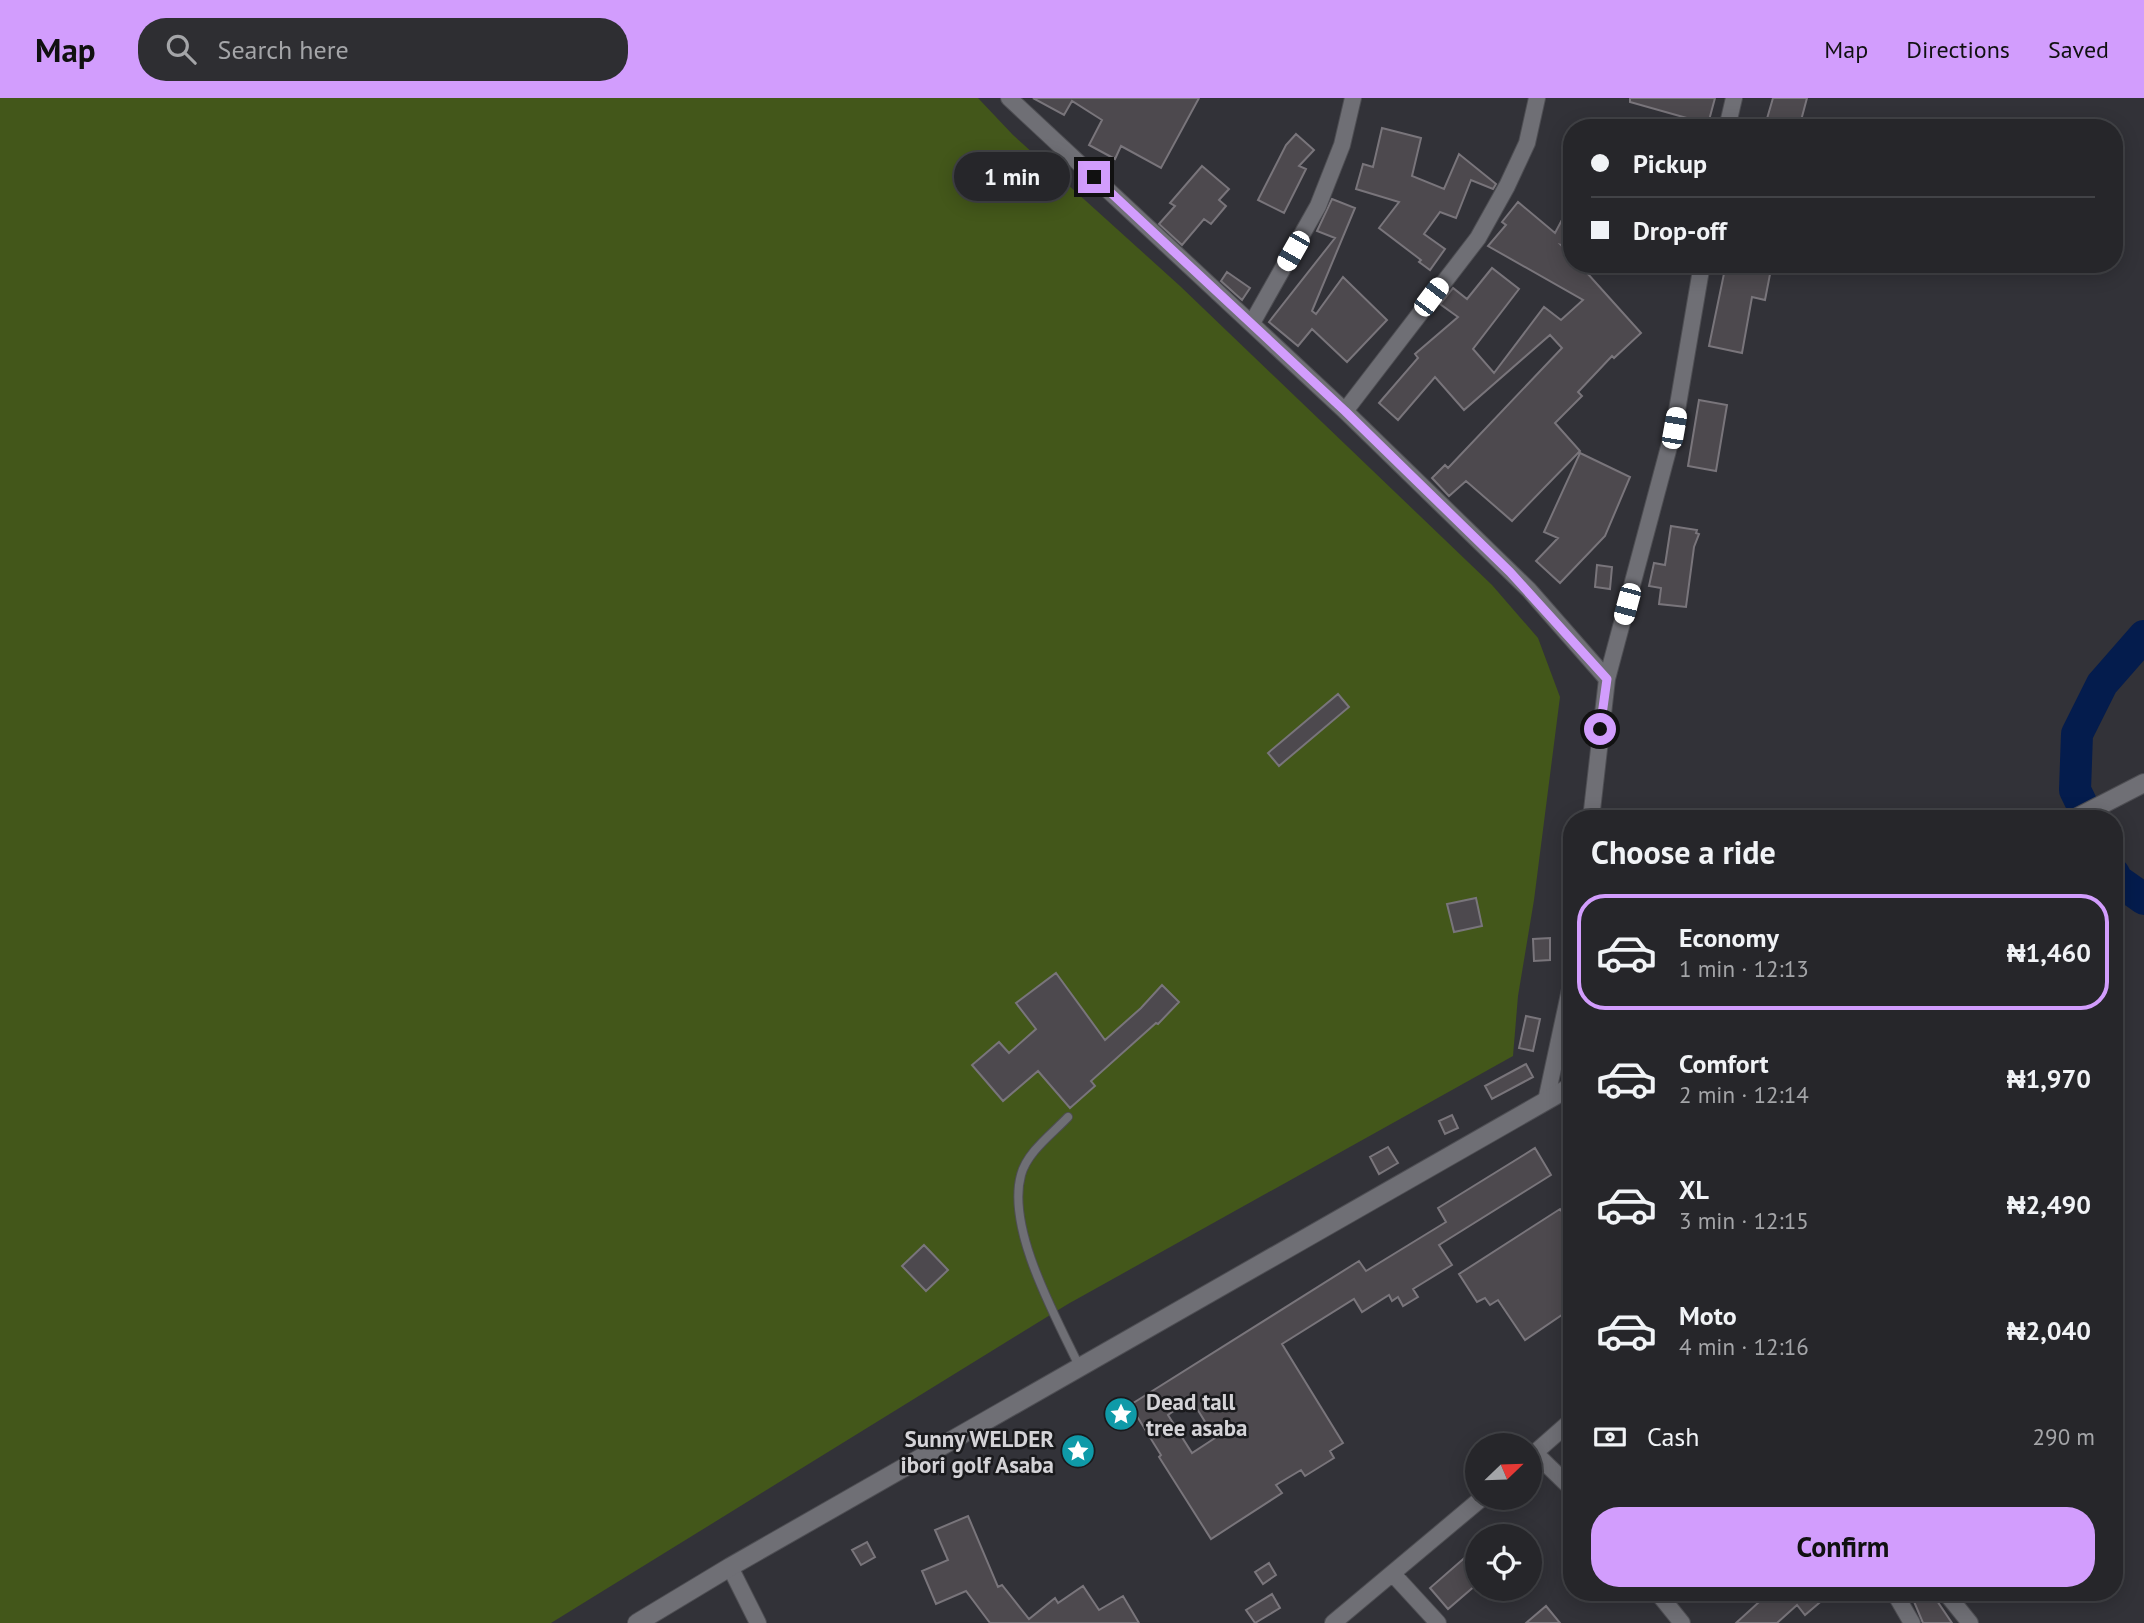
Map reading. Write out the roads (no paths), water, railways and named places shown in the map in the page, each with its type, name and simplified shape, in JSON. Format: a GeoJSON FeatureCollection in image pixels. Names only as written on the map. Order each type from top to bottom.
{"type":"FeatureCollection","features":[{"type":"Feature","properties":{"kind":"main road"},"geometry":{"type":"LineString","coordinates":[[2092,810],[2144,783]]}},
{"type":"Feature","properties":{"kind":"main road"},"geometry":{"type":"LineString","coordinates":[[637,1623],[730,1567],[1563,1091]]}},
{"type":"Feature","properties":{"kind":"street"},"geometry":{"type":"LineString","coordinates":[[1009,98],[1345,411],[1529,590],[1607,679]]}},
{"type":"Feature","properties":{"kind":"street"},"geometry":{"type":"LineString","coordinates":[[1252,323],[1318,206],[1342,145],[1353,98]]}},
{"type":"Feature","properties":{"kind":"street"},"geometry":{"type":"LineString","coordinates":[[1345,411],[1478,238],[1527,143],[1537,98]]}},
{"type":"Feature","properties":{"kind":"street"},"geometry":{"type":"LineString","coordinates":[[1729,119],[1734,98]]}},
{"type":"Feature","properties":{"kind":"street"},"geometry":{"type":"LineString","coordinates":[[1592,810],[1607,679],[1674,428],[1700,273]]}},
{"type":"Feature","properties":{"kind":"street"},"geometry":{"type":"LineString","coordinates":[[1546,1101],[1563,1022]]}},
{"type":"Feature","properties":{"kind":"street"},"geometry":{"type":"LineString","coordinates":[[1542,1446],[1563,1428]]}},
{"type":"Feature","properties":{"kind":"street"},"geometry":{"type":"LineString","coordinates":[[1542,1464],[1563,1481]]}},
{"type":"Feature","properties":{"kind":"street"},"geometry":{"type":"LineString","coordinates":[[1333,1623],[1468,1510]]}},
{"type":"Feature","properties":{"kind":"street"},"geometry":{"type":"LineString","coordinates":[[730,1567],[758,1623]]}},
{"type":"Feature","properties":{"kind":"street"},"geometry":{"type":"LineString","coordinates":[[1393,1574],[1438,1623]]}},
{"type":"Feature","properties":{"kind":"street"},"geometry":{"type":"LineString","coordinates":[[1664,1601],[1682,1623]]}},
{"type":"Feature","properties":{"kind":"street"},"geometry":{"type":"LineString","coordinates":[[1899,1601],[1912,1623]]}},
{"type":"Feature","properties":{"kind":"street"},"geometry":{"type":"LineString","coordinates":[[1952,1601],[1970,1623]]}},
{"type":"Feature","properties":{"kind":"lane"},"geometry":{"type":"LineString","coordinates":[[1068,1117],[1026,1163],[1019,1190],[1021,1220],[1032,1263],[1080,1367]]}},
{"type":"Feature","properties":{"kind":"waterway"},"geometry":{"type":"LineString","coordinates":[[2085,810],[2075,790],[2077,734],[2102,684],[2144,636]]}},
{"type":"Feature","properties":{"kind":"waterway"},"geometry":{"type":"LineString","coordinates":[[2123,884],[2144,899]]}},
{"type":"Feature","properties":{"kind":"place","name":"Dead tall tree asaba"},"geometry":{"type":"Point","coordinates":[1121,1414]}},
{"type":"Feature","properties":{"kind":"place","name":"Sunny WELDER ibori golf Asaba"},"geometry":{"type":"Point","coordinates":[1078,1451]}}]}
